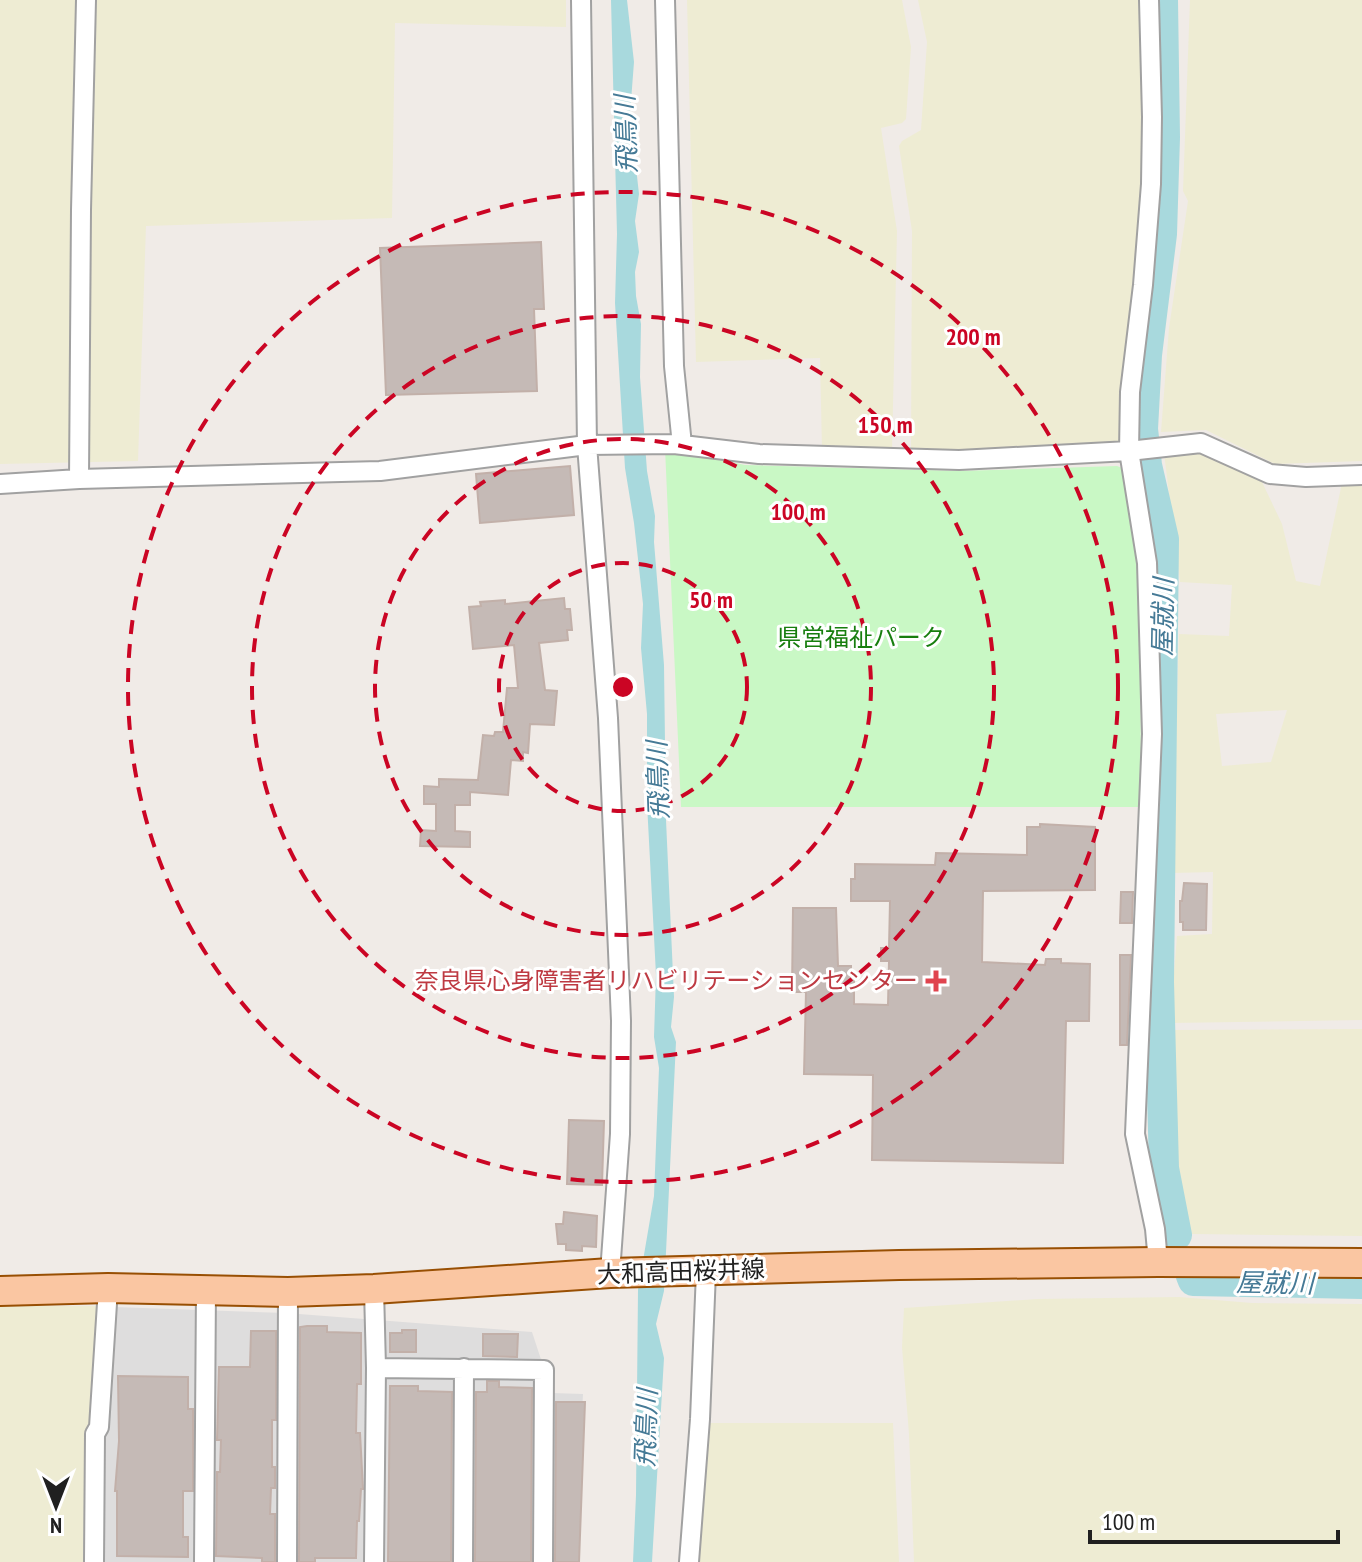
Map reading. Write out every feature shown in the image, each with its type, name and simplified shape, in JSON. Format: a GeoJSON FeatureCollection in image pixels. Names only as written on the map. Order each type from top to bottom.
{"type":"FeatureCollection","features":[{"type":"Feature","properties":{"kind":"main road","name":"大和高田桜井線"},"geometry":{"type":"LineString","coordinates":[[0,1291],[108,1288],[288,1292],[615,1273],[914,1264],[1362,1263]]}},
{"type":"Feature","properties":{"kind":"street"},"geometry":{"type":"LineString","coordinates":[[79,479],[86,0]]}},
{"type":"Feature","properties":{"kind":"street"},"geometry":{"type":"LineString","coordinates":[[581,0],[592,445],[621,1021],[615,1273]]}},
{"type":"Feature","properties":{"kind":"street"},"geometry":{"type":"LineString","coordinates":[[665,0],[678,444]]}},
{"type":"Feature","properties":{"kind":"street"},"geometry":{"type":"LineString","coordinates":[[1149,0],[1151,184],[1130,392],[1139,450],[1147,563],[1152,734],[1135,1134],[1155,1229],[1158,1262]]}},
{"type":"Feature","properties":{"kind":"street"},"geometry":{"type":"LineString","coordinates":[[0,484],[380,471],[592,445],[678,444],[759,454],[959,460],[1139,450],[1201,443],[1270,474],[1284,477],[1362,475]]}},
{"type":"Feature","properties":{"kind":"street"},"geometry":{"type":"LineString","coordinates":[[689,1562],[700,1419],[701,1272]]}},
{"type":"Feature","properties":{"kind":"street"},"geometry":{"type":"LineString","coordinates":[[94,1562],[95,1434],[99,1427],[108,1288]]}},
{"type":"Feature","properties":{"kind":"street"},"geometry":{"type":"LineString","coordinates":[[204,1562],[206,1289]]}},
{"type":"Feature","properties":{"kind":"street"},"geometry":{"type":"LineString","coordinates":[[374,1289],[374,1562]]}},
{"type":"Feature","properties":{"kind":"street"},"geometry":{"type":"LineString","coordinates":[[287,1562],[288,1292]]}},
{"type":"Feature","properties":{"kind":"street"},"geometry":{"type":"LineString","coordinates":[[376,1368],[544,1370],[543,1562]]}},
{"type":"Feature","properties":{"kind":"street"},"geometry":{"type":"LineString","coordinates":[[463,1562],[464,1368]]}},
{"type":"Feature","properties":{"kind":"shaded area"},"geometry":{"type":"Polygon","coordinates":[[[0,0],[566,0],[566,27],[395,23],[392,218],[146,226],[138,461],[0,464],[0,0]]]}},
{"type":"Feature","properties":{"kind":"shaded area"},"geometry":{"type":"Polygon","coordinates":[[[687,0],[902,0],[911,47],[906,119],[902,123],[881,128],[897,231],[892,450],[822,450],[820,358],[696,362],[687,0]]]}},
{"type":"Feature","properties":{"kind":"shaded area"},"geometry":{"type":"Polygon","coordinates":[[[918,0],[1145,0],[1148,143],[1121,446],[911,453],[912,231],[899,146],[921,130],[927,42],[918,0]]]}},
{"type":"Feature","properties":{"kind":"shaded area"},"geometry":{"type":"Polygon","coordinates":[[[1190,0],[1362,0],[1362,461],[1275,464],[1206,430],[1161,432],[1169,328],[1188,201],[1183,191],[1190,0]]]}},
{"type":"Feature","properties":{"kind":"shaded area"},"geometry":{"type":"Polygon","coordinates":[[[1198,452],[1262,482],[1282,524],[1296,581],[1320,586],[1342,483],[1362,482],[1362,1020],[1170,1023],[1177,936],[1212,934],[1213,872],[1172,873],[1179,634],[1229,636],[1232,585],[1180,582],[1164,453],[1198,452]],[[1287,710],[1216,714],[1222,766],[1271,762],[1287,710]]]}},
{"type":"Feature","properties":{"kind":"shaded area"},"geometry":{"type":"Polygon","coordinates":[[[1362,1029],[1362,1236],[1192,1234],[1183,1206],[1172,1138],[1173,1030],[1362,1029]]]}},
{"type":"Feature","properties":{"kind":"shaded area"},"geometry":{"type":"Polygon","coordinates":[[[1179,1297],[1252,1303],[1362,1304],[1362,1562],[914,1562],[902,1347],[904,1308],[1037,1299],[1179,1297]]]}},
{"type":"Feature","properties":{"kind":"shaded area"},"geometry":{"type":"Polygon","coordinates":[[[0,1306],[97,1306],[91,1422],[87,1432],[83,1562],[0,1562],[0,1306]]]}},
{"type":"Feature","properties":{"kind":"shaded area"},"geometry":{"type":"Polygon","coordinates":[[[86,1306],[286,1313],[532,1332],[552,1393],[583,1394],[574,1562],[82,1562],[86,1306]]]}},
{"type":"Feature","properties":{"kind":"shaded area"},"geometry":{"type":"Polygon","coordinates":[[[710,1423],[893,1423],[899,1562],[699,1562],[710,1423]]]}},
{"type":"Feature","properties":{"kind":"green space","name":"県営福祉パーク"},"geometry":{"type":"Polygon","coordinates":[[[665,448],[745,465],[959,471],[1117,466],[1127,470],[1140,559],[1141,807],[681,807],[665,448]]]}},
{"type":"Feature","properties":{"kind":"water","name":"飛鳥川"},"geometry":{"type":"Polygon","coordinates":[[[611,0],[627,0],[634,62],[630,114],[639,194],[635,221],[639,252],[635,272],[636,296],[641,324],[640,377],[647,471],[655,516],[654,542],[664,665],[666,820],[674,997],[671,1027],[676,1042],[664,1291],[656,1324],[664,1358],[652,1562],[633,1562],[638,1290],[654,1196],[659,1068],[654,1037],[656,975],[647,803],[647,714],[641,648],[643,604],[625,468],[615,303],[617,234],[611,0]]]}},
{"type":"Feature","properties":{"kind":"building"},"geometry":{"type":"Polygon","coordinates":[[[541,242],[544,309],[534,309],[537,391],[386,395],[380,248],[541,242]]]}},
{"type":"Feature","properties":{"kind":"building"},"geometry":{"type":"Polygon","coordinates":[[[570,466],[574,515],[480,523],[476,474],[570,466]]]}},
{"type":"Feature","properties":{"kind":"building"},"geometry":{"type":"Polygon","coordinates":[[[564,598],[565,609],[570,609],[572,630],[567,630],[568,640],[539,643],[545,690],[557,691],[554,725],[530,724],[528,753],[523,752],[523,761],[511,760],[508,795],[470,792],[470,805],[455,805],[455,831],[470,832],[470,847],[420,846],[421,830],[436,831],[436,804],[424,804],[424,786],[439,787],[439,779],[478,780],[483,735],[494,736],[495,732],[503,732],[507,688],[518,688],[514,645],[473,649],[469,607],[481,606],[480,602],[505,600],[505,604],[564,598]]]}},
{"type":"Feature","properties":{"kind":"building"},"geometry":{"type":"Polygon","coordinates":[[[1040,824],[1095,827],[1095,890],[983,891],[982,962],[1045,965],[1046,959],[1061,959],[1061,963],[1090,964],[1089,1021],[1066,1021],[1063,1163],[872,1160],[873,1075],[804,1074],[806,992],[792,992],[793,908],[836,908],[838,966],[851,966],[854,1004],[888,1005],[889,961],[881,961],[881,948],[889,948],[890,901],[851,901],[855,864],[935,865],[936,853],[1027,855],[1027,827],[1040,827],[1040,824]]]}},
{"type":"Feature","properties":{"kind":"building"},"geometry":{"type":"Polygon","coordinates":[[[1184,883],[1207,884],[1206,930],[1183,930],[1180,901],[1184,883]]]}},
{"type":"Feature","properties":{"kind":"building"},"geometry":{"type":"Polygon","coordinates":[[[1121,892],[1133,892],[1132,923],[1120,923],[1121,892]]]}},
{"type":"Feature","properties":{"kind":"building"},"geometry":{"type":"Polygon","coordinates":[[[1120,955],[1131,955],[1127,1045],[1120,1045],[1120,955]]]}},
{"type":"Feature","properties":{"kind":"building"},"geometry":{"type":"Polygon","coordinates":[[[569,1120],[604,1121],[602,1185],[567,1184],[569,1120]]]}},
{"type":"Feature","properties":{"kind":"building"},"geometry":{"type":"Polygon","coordinates":[[[564,1212],[597,1216],[596,1247],[582,1246],[582,1251],[566,1250],[566,1244],[558,1244],[556,1224],[563,1224],[564,1212]]]}},
{"type":"Feature","properties":{"kind":"building"},"geometry":{"type":"Polygon","coordinates":[[[327,1326],[327,1332],[361,1333],[361,1384],[357,1384],[356,1433],[360,1433],[363,1489],[357,1521],[356,1558],[315,1558],[315,1562],[299,1562],[300,1327],[327,1326]]]}},
{"type":"Feature","properties":{"kind":"building"},"geometry":{"type":"Polygon","coordinates":[[[402,1330],[416,1330],[416,1352],[390,1352],[390,1333],[402,1333],[402,1330]]]}},
{"type":"Feature","properties":{"kind":"building"},"geometry":{"type":"Polygon","coordinates":[[[251,1331],[276,1331],[276,1420],[272,1420],[275,1488],[271,1488],[270,1514],[275,1514],[275,1562],[262,1562],[262,1558],[216,1556],[217,1472],[220,1472],[221,1440],[217,1440],[219,1367],[250,1367],[251,1331]]]}},
{"type":"Feature","properties":{"kind":"building"},"geometry":{"type":"Polygon","coordinates":[[[483,1334],[518,1334],[517,1357],[483,1356],[483,1334]]]}},
{"type":"Feature","properties":{"kind":"building"},"geometry":{"type":"Polygon","coordinates":[[[118,1376],[188,1377],[188,1409],[193,1409],[193,1491],[183,1491],[183,1537],[188,1537],[188,1557],[117,1556],[118,1376]]]}},
{"type":"Feature","properties":{"kind":"building"},"geometry":{"type":"Polygon","coordinates":[[[487,1381],[499,1381],[499,1387],[532,1388],[531,1562],[475,1562],[476,1392],[487,1392],[487,1381]]]}},
{"type":"Feature","properties":{"kind":"building"},"geometry":{"type":"Polygon","coordinates":[[[390,1386],[418,1386],[418,1391],[452,1392],[451,1562],[388,1562],[390,1386]]]}},
{"type":"Feature","properties":{"kind":"building"},"geometry":{"type":"Polygon","coordinates":[[[556,1402],[585,1402],[579,1562],[555,1562],[556,1402]]]}},
{"type":"Feature","properties":{"kind":"waterway","name":"屋就川"},"geometry":{"type":"LineString","coordinates":[[1163,0],[1165,137],[1162,234],[1147,355],[1143,429],[1147,465],[1164,539],[1159,982],[1164,1168],[1177,1235]]}},
{"type":"Feature","properties":{"kind":"waterway","name":"屋就川"},"geometry":{"type":"LineString","coordinates":[[1191,1276],[1193,1281],[1362,1284]]}},
{"type":"Feature","properties":{"kind":"place","name":"奈良県心身障害者リハビリテーションセンター"},"geometry":{"type":"Point","coordinates":[936,981]}}]}
